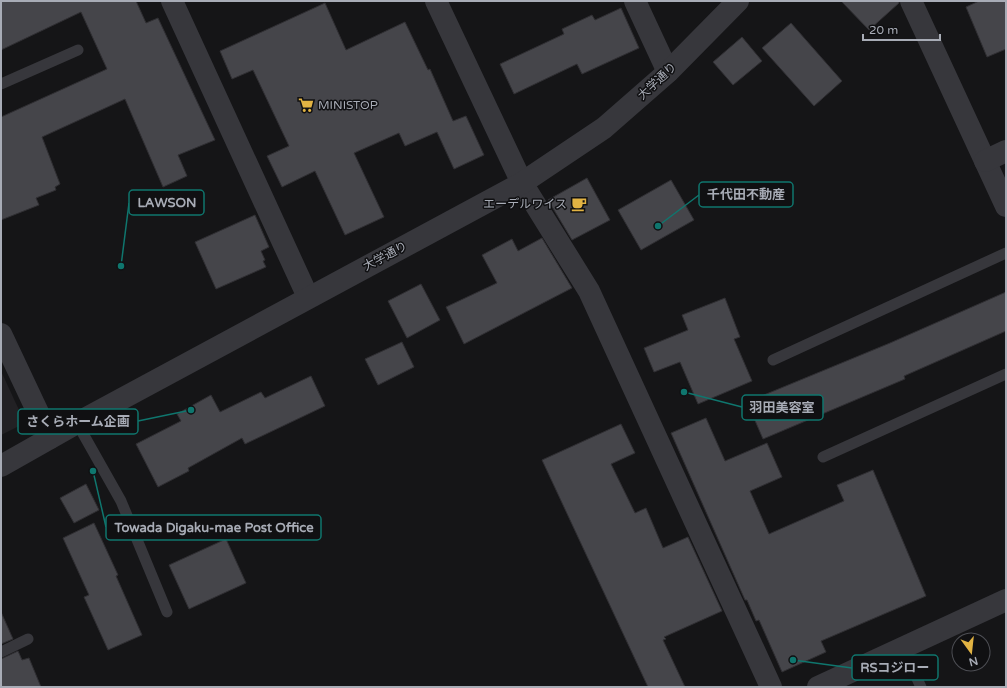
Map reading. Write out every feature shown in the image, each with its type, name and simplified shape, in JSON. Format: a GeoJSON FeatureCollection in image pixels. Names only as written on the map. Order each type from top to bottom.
{"type":"FeatureCollection","features":[{"type":"Feature","properties":{"kind":"street"},"geometry":{"type":"LineString","coordinates":[[172,1],[308,297]]}},
{"type":"Feature","properties":{"kind":"street"},"geometry":{"type":"LineString","coordinates":[[436,1],[522,182],[589,291],[771,687]]}},
{"type":"Feature","properties":{"kind":"street"},"geometry":{"type":"LineString","coordinates":[[635,1],[668,72]]}},
{"type":"Feature","properties":{"kind":"street","name":"大学通り"},"geometry":{"type":"LineString","coordinates":[[1,466],[308,297],[522,182],[604,128],[668,72],[738,1]]}},
{"type":"Feature","properties":{"kind":"street"},"geometry":{"type":"LineString","coordinates":[[911,1],[1006,206]]}},
{"type":"Feature","properties":{"kind":"street"},"geometry":{"type":"LineString","coordinates":[[985,161],[1006,152]]}},
{"type":"Feature","properties":{"kind":"street"},"geometry":{"type":"LineString","coordinates":[[1,334],[50,438]]}},
{"type":"Feature","properties":{"kind":"street"},"geometry":{"type":"LineString","coordinates":[[818,687],[1006,600]]}},
{"type":"Feature","properties":{"kind":"lane"},"geometry":{"type":"LineString","coordinates":[[1,84],[78,50]]}},
{"type":"Feature","properties":{"kind":"lane"},"geometry":{"type":"LineString","coordinates":[[773,360],[1006,253]]}},
{"type":"Feature","properties":{"kind":"lane"},"geometry":{"type":"LineString","coordinates":[[823,457],[1006,374]]}},
{"type":"Feature","properties":{"kind":"lane"},"geometry":{"type":"LineString","coordinates":[[77,423],[120,501],[167,612]]}},
{"type":"Feature","properties":{"kind":"lane"},"geometry":{"type":"LineString","coordinates":[[1,652],[28,639]]}},
{"type":"Feature","properties":{"kind":"lane"},"geometry":{"type":"LineString","coordinates":[[902,648],[921,687]]}},
{"type":"Feature","properties":{"kind":"shaded area"},"geometry":{"type":"Polygon","coordinates":[[[1,371],[25,423],[1,435],[1,371]]]}},
{"type":"Feature","properties":{"kind":"building"},"geometry":{"type":"Polygon","coordinates":[[[1,1],[136,1],[146,23],[158,18],[215,140],[178,155],[187,176],[163,187],[125,99],[42,137],[60,184],[55,187],[56,190],[36,198],[39,205],[1,220],[1,117],[107,69],[81,12],[1,50],[1,1]]]}},
{"type":"Feature","properties":{"kind":"building"},"geometry":{"type":"Polygon","coordinates":[[[841,1],[899,1],[899,3],[869,30],[841,1]]]}},
{"type":"Feature","properties":{"kind":"building"},"geometry":{"type":"Polygon","coordinates":[[[979,1],[1006,1],[1006,49],[987,57],[966,7],[979,1]]]}},
{"type":"Feature","properties":{"kind":"building"},"geometry":{"type":"Polygon","coordinates":[[[325,3],[346,50],[405,22],[428,70],[430,69],[453,121],[466,116],[484,155],[454,169],[437,132],[405,146],[399,133],[354,153],[384,217],[345,235],[315,171],[282,187],[267,156],[289,146],[253,70],[232,79],[220,51],[325,3]]]}},
{"type":"Feature","properties":{"kind":"building"},"geometry":{"type":"Polygon","coordinates":[[[621,8],[639,48],[582,74],[577,64],[514,94],[500,64],[564,34],[562,29],[592,15],[595,20],[621,8]]]}},
{"type":"Feature","properties":{"kind":"building"},"geometry":{"type":"Polygon","coordinates":[[[791,23],[842,81],[814,106],[762,48],[791,23]]]}},
{"type":"Feature","properties":{"kind":"building"},"geometry":{"type":"Polygon","coordinates":[[[742,37],[762,61],[733,85],[713,62],[742,37]]]}},
{"type":"Feature","properties":{"kind":"building"},"geometry":{"type":"Polygon","coordinates":[[[587,178],[610,220],[572,240],[548,200],[587,178]]]}},
{"type":"Feature","properties":{"kind":"building"},"geometry":{"type":"Polygon","coordinates":[[[671,180],[694,220],[641,250],[618,210],[671,180]]]}},
{"type":"Feature","properties":{"kind":"building"},"geometry":{"type":"Polygon","coordinates":[[[255,215],[269,247],[261,251],[266,267],[216,289],[195,242],[255,215]]]}},
{"type":"Feature","properties":{"kind":"building"},"geometry":{"type":"Polygon","coordinates":[[[542,238],[572,288],[464,344],[446,307],[497,283],[482,255],[512,239],[518,251],[542,238]]]}},
{"type":"Feature","properties":{"kind":"building"},"geometry":{"type":"Polygon","coordinates":[[[421,284],[440,320],[407,338],[388,301],[421,284]]]}},
{"type":"Feature","properties":{"kind":"building"},"geometry":{"type":"Polygon","coordinates":[[[1006,292],[1006,331],[904,376],[905,379],[763,439],[747,402],[890,343],[1006,292]]]}},
{"type":"Feature","properties":{"kind":"building"},"geometry":{"type":"Polygon","coordinates":[[[725,298],[740,337],[734,339],[752,381],[698,404],[680,362],[654,372],[644,348],[688,330],[682,315],[725,298]]]}},
{"type":"Feature","properties":{"kind":"building"},"geometry":{"type":"Polygon","coordinates":[[[402,342],[414,367],[378,385],[365,359],[402,342]]]}},
{"type":"Feature","properties":{"kind":"building"},"geometry":{"type":"Polygon","coordinates":[[[311,376],[325,406],[245,444],[242,438],[188,468],[189,471],[158,487],[136,444],[181,421],[177,414],[211,395],[220,412],[261,392],[265,398],[311,376]]]}},
{"type":"Feature","properties":{"kind":"building"},"geometry":{"type":"Polygon","coordinates":[[[706,418],[725,461],[767,443],[782,477],[750,491],[769,534],[844,501],[837,485],[873,470],[926,596],[821,641],[826,652],[782,672],[759,620],[756,621],[747,600],[745,600],[671,433],[706,418]]]}},
{"type":"Feature","properties":{"kind":"building"},"geometry":{"type":"Polygon","coordinates":[[[621,424],[635,453],[611,464],[635,513],[646,508],[663,548],[688,537],[722,611],[664,637],[666,639],[663,640],[685,687],[648,687],[542,460],[621,424]]]}},
{"type":"Feature","properties":{"kind":"building"},"geometry":{"type":"Polygon","coordinates":[[[86,484],[99,510],[74,523],[60,498],[86,484]]]}},
{"type":"Feature","properties":{"kind":"building"},"geometry":{"type":"Polygon","coordinates":[[[94,523],[118,575],[116,576],[142,635],[108,650],[84,597],[89,595],[63,538],[94,523]]]}},
{"type":"Feature","properties":{"kind":"building"},"geometry":{"type":"Polygon","coordinates":[[[226,539],[246,583],[189,609],[169,565],[226,539]]]}},
{"type":"Feature","properties":{"kind":"building"},"geometry":{"type":"Polygon","coordinates":[[[1,612],[13,639],[1,644],[1,612]]]}},
{"type":"Feature","properties":{"kind":"building"},"geometry":{"type":"Polygon","coordinates":[[[18,651],[22,660],[29,658],[41,687],[1,687],[1,659],[18,651]]]}},
{"type":"Feature","properties":{"kind":"place","name":"MINISTOP"},"geometry":{"type":"Point","coordinates":[306,105]}},
{"type":"Feature","properties":{"kind":"place","name":"エーデルワイス"},"geometry":{"type":"Point","coordinates":[579,204]}},
{"type":"Feature","properties":{"kind":"place","name":"千代田不動産"},"geometry":{"type":"Point","coordinates":[658,226]}},
{"type":"Feature","properties":{"kind":"place","name":"LAWSON"},"geometry":{"type":"Point","coordinates":[121,266]}},
{"type":"Feature","properties":{"kind":"place","name":"羽田美容室"},"geometry":{"type":"Point","coordinates":[684,392]}},
{"type":"Feature","properties":{"kind":"place","name":"さくらホーム企画"},"geometry":{"type":"Point","coordinates":[191,410]}},
{"type":"Feature","properties":{"kind":"place","name":"Towada Digaku-mae Post Office"},"geometry":{"type":"Point","coordinates":[93,471]}},
{"type":"Feature","properties":{"kind":"place","name":"RSコジロー"},"geometry":{"type":"Point","coordinates":[793,660]}}]}
